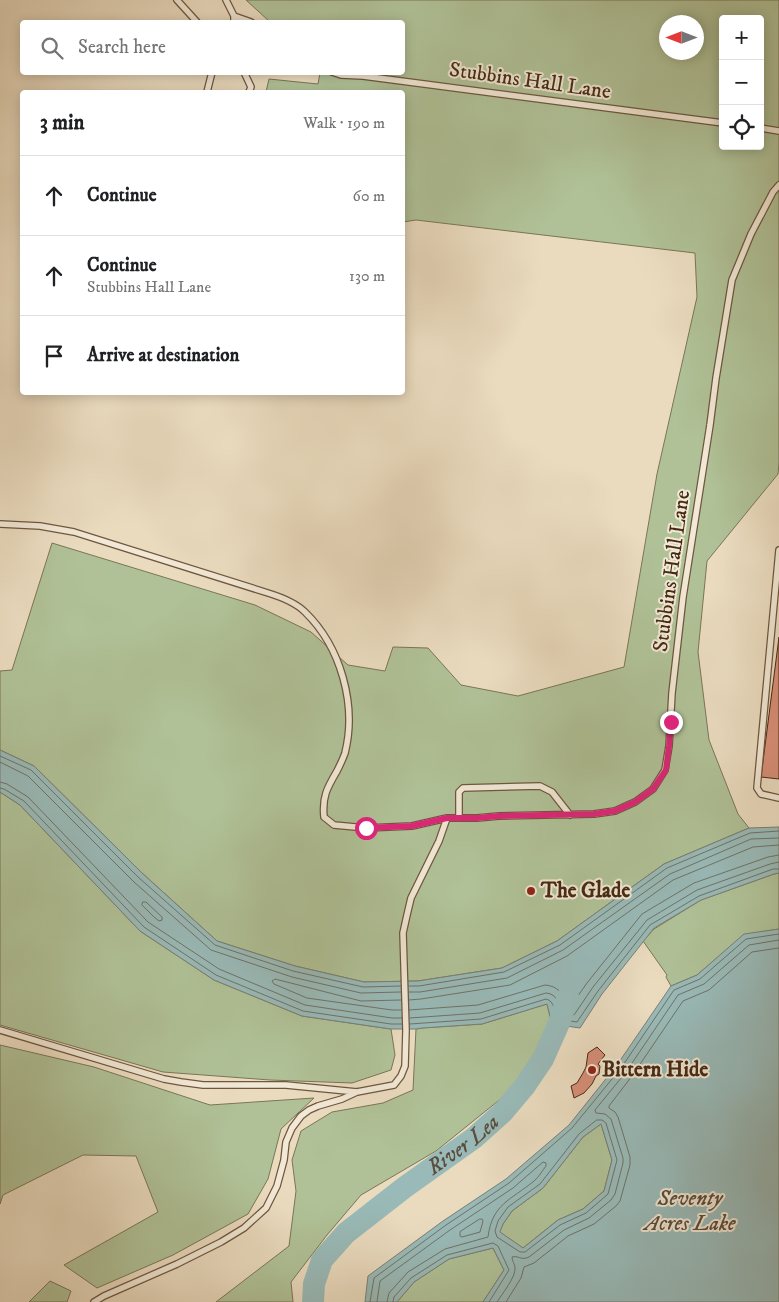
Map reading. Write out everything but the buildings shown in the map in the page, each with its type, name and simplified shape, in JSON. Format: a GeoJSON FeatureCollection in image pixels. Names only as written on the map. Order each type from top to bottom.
{"type":"FeatureCollection","features":[{"type":"Feature","properties":{"kind":"lane"},"geometry":{"type":"LineString","coordinates":[[177,0],[195,20]]}},
{"type":"Feature","properties":{"kind":"lane"},"geometry":{"type":"LineString","coordinates":[[226,0],[234,19]]}},
{"type":"Feature","properties":{"kind":"lane"},"geometry":{"type":"LineString","coordinates":[[208,90],[211,75]]}},
{"type":"Feature","properties":{"kind":"lane"},"geometry":{"type":"LineString","coordinates":[[245,75],[251,87],[250,90]]}},
{"type":"Feature","properties":{"kind":"lane","name":"Stubbins Hall Lane"},"geometry":{"type":"LineString","coordinates":[[341,75],[362,76],[719,122]]}},
{"type":"Feature","properties":{"kind":"lane"},"geometry":{"type":"LineString","coordinates":[[764,129],[779,131]]}},
{"type":"Feature","properties":{"kind":"lane","name":"Stubbins Hall Lane"},"geometry":{"type":"LineString","coordinates":[[0,524],[40,526],[74,532],[268,592],[287,600],[304,611],[317,626],[337,660],[347,697],[349,716],[348,739],[344,756],[328,786],[323,804],[324,817],[334,825],[366,828],[412,826],[447,818],[594,814],[615,811],[635,802],[653,789],[666,770],[682,597],[732,280],[750,234],[773,192],[779,185]]}},
{"type":"Feature","properties":{"kind":"lane"},"geometry":{"type":"LineString","coordinates":[[779,550],[757,788],[760,794],[779,798]]}},
{"type":"Feature","properties":{"kind":"lane"},"geometry":{"type":"LineString","coordinates":[[459,818],[459,792],[462,788],[540,786],[552,792],[570,815]]}},
{"type":"Feature","properties":{"kind":"lane"},"geometry":{"type":"LineString","coordinates":[[0,1030],[181,1082],[203,1085],[286,1085],[357,1092],[394,1085],[401,1076],[405,1066],[404,933],[411,898],[439,841],[447,818]]}},
{"type":"Feature","properties":{"kind":"lane"},"geometry":{"type":"LineString","coordinates":[[94,1302],[221,1242],[244,1228],[266,1208],[277,1186],[284,1160],[286,1142],[292,1128],[301,1116],[314,1108],[342,1100],[357,1092]]}},
{"type":"Feature","properties":{"kind":"green space"},"geometry":{"type":"Polygon","coordinates":[[[246,0],[779,0],[778,474],[707,561],[698,652],[709,740],[738,814],[749,828],[664,864],[557,941],[502,968],[418,981],[364,982],[295,966],[217,941],[142,873],[34,766],[0,750],[0,671],[12,670],[52,543],[255,605],[311,632],[348,665],[385,671],[393,647],[428,648],[461,685],[518,696],[624,667],[657,474],[697,297],[695,253],[416,220],[405,222],[405,90],[266,90],[269,79],[318,84],[320,75],[405,75],[405,20],[268,20],[246,0]]]}},
{"type":"Feature","properties":{"kind":"green space"},"geometry":{"type":"Polygon","coordinates":[[[0,792],[20,805],[140,931],[214,980],[302,1016],[391,1029],[395,1055],[391,1070],[352,1083],[270,1080],[163,1072],[0,1025],[0,792]]]}},
{"type":"Feature","properties":{"kind":"green space"},"geometry":{"type":"Polygon","coordinates":[[[779,873],[779,929],[744,935],[697,975],[671,986],[666,977],[667,975],[643,941],[654,929],[701,900],[779,873]]]}},
{"type":"Feature","properties":{"kind":"green space"},"geometry":{"type":"Polygon","coordinates":[[[547,1004],[552,1024],[513,1089],[436,1151],[361,1195],[291,1282],[293,1302],[216,1302],[289,1246],[296,1191],[292,1160],[301,1131],[332,1112],[383,1103],[413,1090],[416,1029],[482,1024],[547,1004]]]}},
{"type":"Feature","properties":{"kind":"green space"},"geometry":{"type":"Polygon","coordinates":[[[0,1045],[94,1067],[210,1105],[314,1098],[281,1129],[268,1179],[248,1214],[173,1255],[97,1288],[64,1265],[158,1212],[136,1156],[83,1155],[3,1195],[0,1204],[0,1045]]]}},
{"type":"Feature","properties":{"kind":"green space"},"geometry":{"type":"Polygon","coordinates":[[[601,1124],[612,1160],[604,1191],[583,1209],[558,1220],[523,1248],[499,1232],[512,1211],[543,1188],[583,1137],[601,1124]]]}},
{"type":"Feature","properties":{"kind":"green space"},"geometry":{"type":"Polygon","coordinates":[[[493,1248],[504,1270],[483,1302],[397,1302],[414,1282],[449,1259],[493,1248]]]}},
{"type":"Feature","properties":{"kind":"green space"},"geometry":{"type":"Polygon","coordinates":[[[50,1281],[71,1291],[67,1302],[29,1302],[50,1281]]]}},
{"type":"Feature","properties":{"kind":"water"},"geometry":{"type":"Polygon","coordinates":[[[0,750],[34,766],[142,873],[217,941],[295,966],[364,982],[418,981],[502,968],[557,941],[664,864],[749,828],[779,827],[779,873],[701,900],[654,928],[602,994],[580,1028],[552,1024],[547,1004],[482,1024],[416,1029],[391,1029],[302,1016],[214,980],[140,931],[20,805],[0,792],[0,750]]]}},
{"type":"Feature","properties":{"kind":"water","name":"Seventy Acres Lake"},"geometry":{"type":"Polygon","coordinates":[[[779,929],[779,1302],[483,1302],[504,1270],[493,1248],[449,1259],[414,1282],[397,1302],[365,1302],[368,1276],[443,1221],[506,1179],[569,1125],[617,1065],[671,986],[697,975],[744,934],[779,929]],[[601,1124],[583,1137],[543,1188],[512,1211],[500,1232],[523,1248],[558,1220],[583,1209],[604,1191],[612,1160],[601,1124]]]}},
{"type":"Feature","properties":{"kind":"waterway","name":"River Lea"},"geometry":{"type":"LineString","coordinates":[[313,1302],[314,1284],[322,1260],[346,1233],[405,1187],[474,1138],[503,1112],[524,1087],[543,1059],[568,997]]}},
{"type":"Feature","properties":{"kind":"place","name":"The Glade"},"geometry":{"type":"Point","coordinates":[531,891]}},
{"type":"Feature","properties":{"kind":"place","name":"Bittern Hide"},"geometry":{"type":"Point","coordinates":[592,1070]}},
{"type":"Feature","properties":{"kind":"route"},"geometry":{"type":"LineString","coordinates":[[366,828],[412,826],[447,818],[594,814],[615,811],[635,802],[653,789],[666,770],[671,722]]}}]}
